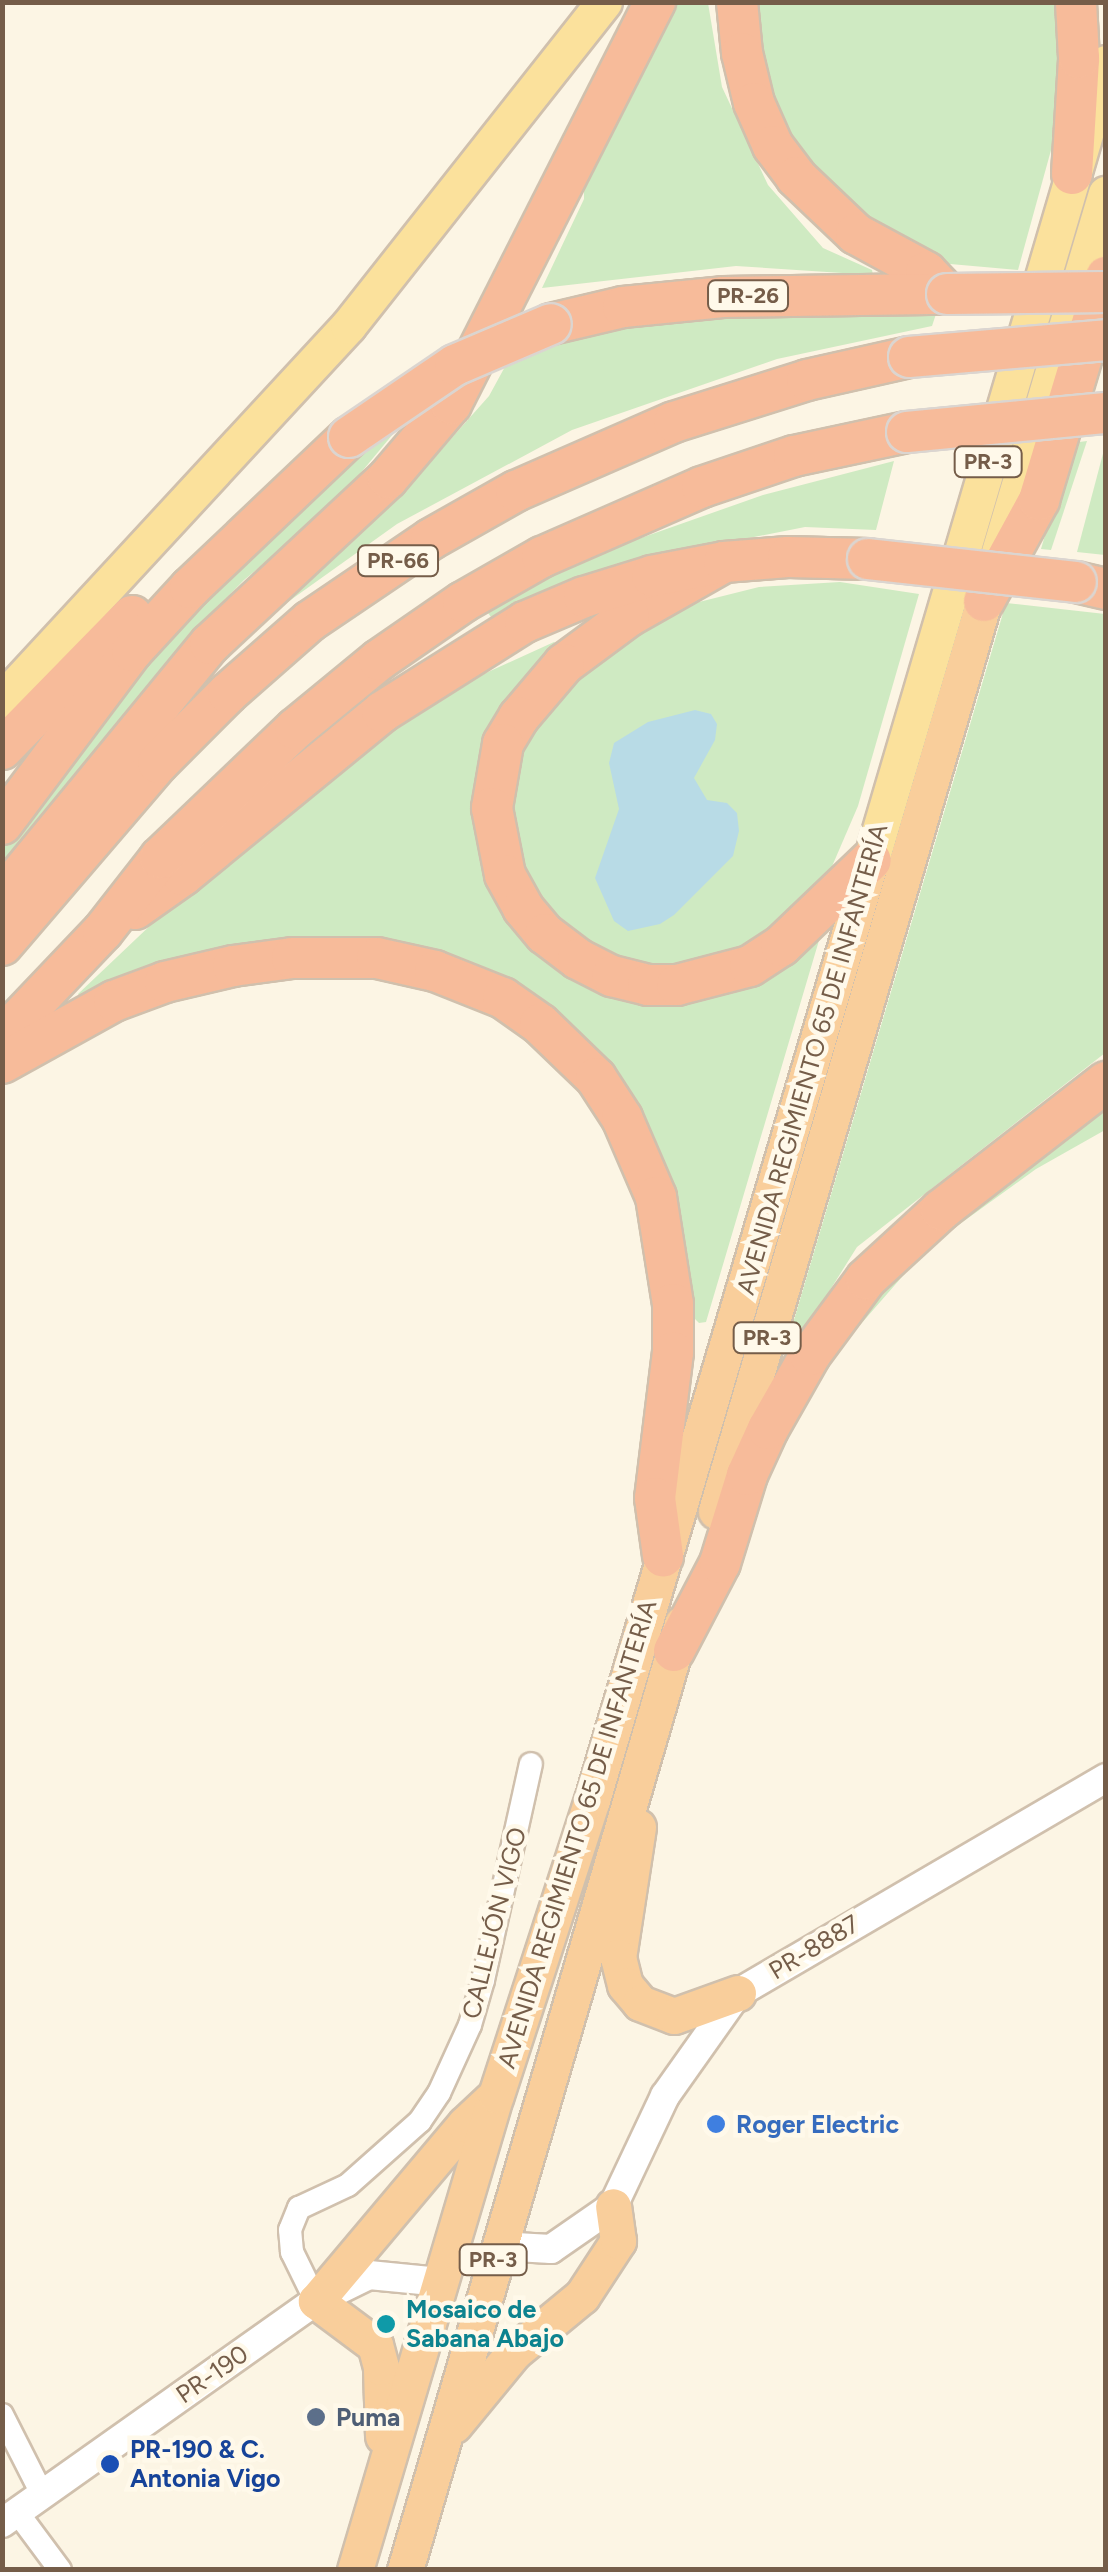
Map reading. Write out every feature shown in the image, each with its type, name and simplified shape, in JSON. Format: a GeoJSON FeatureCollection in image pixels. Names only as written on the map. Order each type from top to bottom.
{"type":"FeatureCollection","features":[{"type":"Feature","properties":{"kind":"highway"},"geometry":{"type":"LineString","coordinates":[[2,896],[210,644],[388,478],[451,404],[655,2]]}},
{"type":"Feature","properties":{"kind":"highway"},"geometry":{"type":"LineString","coordinates":[[737,2],[742,54],[754,104],[773,146],[796,178],[856,234],[926,272],[947,294]]}},
{"type":"Feature","properties":{"kind":"highway"},"geometry":{"type":"LineString","coordinates":[[1076,2],[1089,184]]}},
{"type":"Feature","properties":{"kind":"highway"},"geometry":{"type":"LineString","coordinates":[[984,601],[1038,500],[1106,277]]}},
{"type":"Feature","properties":{"kind":"highway","name":"PR-26"},"geometry":{"type":"LineString","coordinates":[[2,824],[132,651],[258,522],[349,437],[456,365],[550,324],[623,307],[723,297],[1106,292]]}},
{"type":"Feature","properties":{"kind":"highway","name":"PR-66"},"geometry":{"type":"LineString","coordinates":[[2,945],[158,763],[228,692],[310,622],[431,539],[551,473],[674,422],[807,380],[910,358],[1106,340]]}},
{"type":"Feature","properties":{"kind":"highway","name":"PR-66"},"geometry":{"type":"LineString","coordinates":[[102,931],[160,858],[295,729],[379,660],[462,602],[542,557],[702,487],[794,456],[907,432],[1106,412]]}},
{"type":"Feature","properties":{"kind":"highway"},"geometry":{"type":"LineString","coordinates":[[2,749],[177,569],[258,522]]}},
{"type":"Feature","properties":{"kind":"highway"},"geometry":{"type":"LineString","coordinates":[[2,1037],[102,931],[184,875],[366,723],[525,622],[584,597],[652,576],[724,562],[788,556],[868,559],[1096,584]]}},
{"type":"Feature","properties":{"kind":"highway"},"geometry":{"type":"LineString","coordinates":[[724,562],[629,616],[575,656],[541,687],[518,717],[503,744],[496,772],[495,838],[505,875],[523,908],[546,934],[578,959],[612,976],[648,986],[677,985],[750,966],[781,946],[870,860]]}},
{"type":"Feature","properties":{"kind":"highway","name":"AVENIDA REGIMIENTO 65 DE INFANTERÍA"},"geometry":{"type":"LineString","coordinates":[[405,2570],[984,601]]}},
{"type":"Feature","properties":{"kind":"highway","name":"AVENIDA REGIMIENTO 65 DE INFANTERÍA"},"geometry":{"type":"LineString","coordinates":[[356,2570],[496,2095],[592,1800],[870,860]]}},
{"type":"Feature","properties":{"kind":"highway"},"geometry":{"type":"LineString","coordinates":[[2,1063],[114,1001],[165,982],[232,966],[292,958],[377,958],[435,971],[503,998],[540,1024],[596,1078],[622,1118],[656,1196],[673,1304],[672,1352],[655,1498],[663,1556]]}},
{"type":"Feature","properties":{"kind":"highway"},"geometry":{"type":"LineString","coordinates":[[674,1651],[720,1563],[747,1475],[768,1429],[810,1355],[866,1279],[941,1210],[1106,1082]]}},
{"type":"Feature","properties":{"kind":"highway"},"geometry":{"type":"LineString","coordinates":[[645,1749],[635,1868],[618,1957],[625,1985],[640,2004],[674,2016],[738,1993]]}},
{"type":"Feature","properties":{"kind":"highway"},"geometry":{"type":"LineString","coordinates":[[384,2466],[382,2366],[375,2345],[316,2301],[465,2124],[496,2095]]}},
{"type":"Feature","properties":{"kind":"highway"},"geometry":{"type":"LineString","coordinates":[[439,2446],[514,2352],[582,2296],[618,2241],[613,2206]]}},
{"type":"Feature","properties":{"kind":"main road"},"geometry":{"type":"LineString","coordinates":[[2,700],[348,326],[604,2]]}},
{"type":"Feature","properties":{"kind":"main road","name":"AVENIDA REGIMIENTO 65 DE INFANTERÍA"},"geometry":{"type":"LineString","coordinates":[[984,601],[1089,184],[1106,63]]}},
{"type":"Feature","properties":{"kind":"main road","name":"AVENIDA REGIMIENTO 65 DE INFANTERÍA"},"geometry":{"type":"LineString","coordinates":[[870,860],[1089,184]]}},
{"type":"Feature","properties":{"kind":"street","name":"CALLEJÓN VIGO"},"geometry":{"type":"LineString","coordinates":[[316,2301],[292,2252],[290,2230],[300,2208],[348,2185],[420,2121],[439,2093],[470,2025],[483,1980],[531,1764]]}},
{"type":"Feature","properties":{"kind":"street","name":"PR-8887"},"geometry":{"type":"LineString","coordinates":[[613,2206],[665,2096],[738,1993],[1106,1778]]}},
{"type":"Feature","properties":{"kind":"street"},"geometry":{"type":"LineString","coordinates":[[498,2246],[551,2249],[613,2206]]}},
{"type":"Feature","properties":{"kind":"street","name":"PR-190"},"geometry":{"type":"LineString","coordinates":[[10,2518],[316,2301],[368,2275],[440,2282]]}},
{"type":"Feature","properties":{"kind":"street"},"geometry":{"type":"LineString","coordinates":[[2,2416],[42,2494]]}},
{"type":"Feature","properties":{"kind":"street"},"geometry":{"type":"LineString","coordinates":[[10,2518],[60,2570]]}},
{"type":"Feature","properties":{"kind":"green space"},"geometry":{"type":"Polygon","coordinates":[[[670,2],[708,3],[722,87],[768,185],[823,248],[872,270],[873,275],[736,266],[542,288],[584,199],[584,178],[670,2]]]}},
{"type":"Feature","properties":{"kind":"green space"},"geometry":{"type":"Polygon","coordinates":[[[752,3],[1059,3],[1064,26],[1056,132],[1018,270],[939,263],[877,233],[795,148],[773,102],[751,18],[752,3]]]}},
{"type":"Feature","properties":{"kind":"green space"},"geometry":{"type":"Polygon","coordinates":[[[937,311],[932,326],[777,359],[572,430],[397,524],[264,619],[425,468],[489,396],[507,363],[580,336],[677,318],[937,311]]]}},
{"type":"Feature","properties":{"kind":"green space"},"geometry":{"type":"Polygon","coordinates":[[[403,422],[334,505],[244,580],[198,627],[3,863],[2,839],[165,633],[343,467],[403,422]]]}},
{"type":"Feature","properties":{"kind":"green space"},"geometry":{"type":"Polygon","coordinates":[[[1087,441],[1051,550],[1041,549],[1072,443],[1087,441]]]}},
{"type":"Feature","properties":{"kind":"green space"},"geometry":{"type":"Polygon","coordinates":[[[1105,446],[1105,555],[1077,552],[1105,446]]]}},
{"type":"Feature","properties":{"kind":"green space"},"geometry":{"type":"Polygon","coordinates":[[[894,461],[876,530],[805,527],[699,548],[590,578],[491,617],[488,613],[526,588],[621,545],[763,495],[894,461]]]}},
{"type":"Feature","properties":{"kind":"green space"},"geometry":{"type":"Polygon","coordinates":[[[840,582],[919,594],[858,806],[827,878],[735,961],[638,971],[561,933],[509,857],[513,743],[590,656],[691,604],[759,587],[840,582]]]}},
{"type":"Feature","properties":{"kind":"green space"},"geometry":{"type":"Polygon","coordinates":[[[1006,603],[1105,614],[1105,1053],[857,1247],[798,1341],[788,1340],[1006,603]]]}},
{"type":"Feature","properties":{"kind":"green space"},"geometry":{"type":"Polygon","coordinates":[[[554,642],[559,645],[486,746],[474,787],[476,828],[588,983],[820,937],[706,1322],[699,1323],[691,1315],[653,1151],[430,953],[81,999],[78,994],[215,864],[357,750],[455,687],[554,642]]]}},
{"type":"Feature","properties":{"kind":"green space"},"geometry":{"type":"Polygon","coordinates":[[[1105,1099],[1105,1130],[1036,1169],[928,1247],[840,1348],[857,1303],[1105,1099]]]}},
{"type":"Feature","properties":{"kind":"water"},"geometry":{"type":"Polygon","coordinates":[[[695,710],[711,714],[717,724],[715,740],[694,778],[707,800],[727,803],[737,813],[739,831],[733,856],[674,915],[660,924],[628,931],[614,921],[595,878],[619,809],[609,763],[614,743],[648,722],[695,710]]]}},
{"type":"Feature","properties":{"kind":"place","name":"Roger Electric"},"geometry":{"type":"Point","coordinates":[716,2124]}},
{"type":"Feature","properties":{"kind":"place","name":"Mosaico de Sabana Abajo"},"geometry":{"type":"Point","coordinates":[386,2324]}},
{"type":"Feature","properties":{"kind":"place","name":"Puma"},"geometry":{"type":"Point","coordinates":[316,2417]}},
{"type":"Feature","properties":{"kind":"place","name":"PR-190 & C. Antonia Vigo"},"geometry":{"type":"Point","coordinates":[110,2464]}}]}
